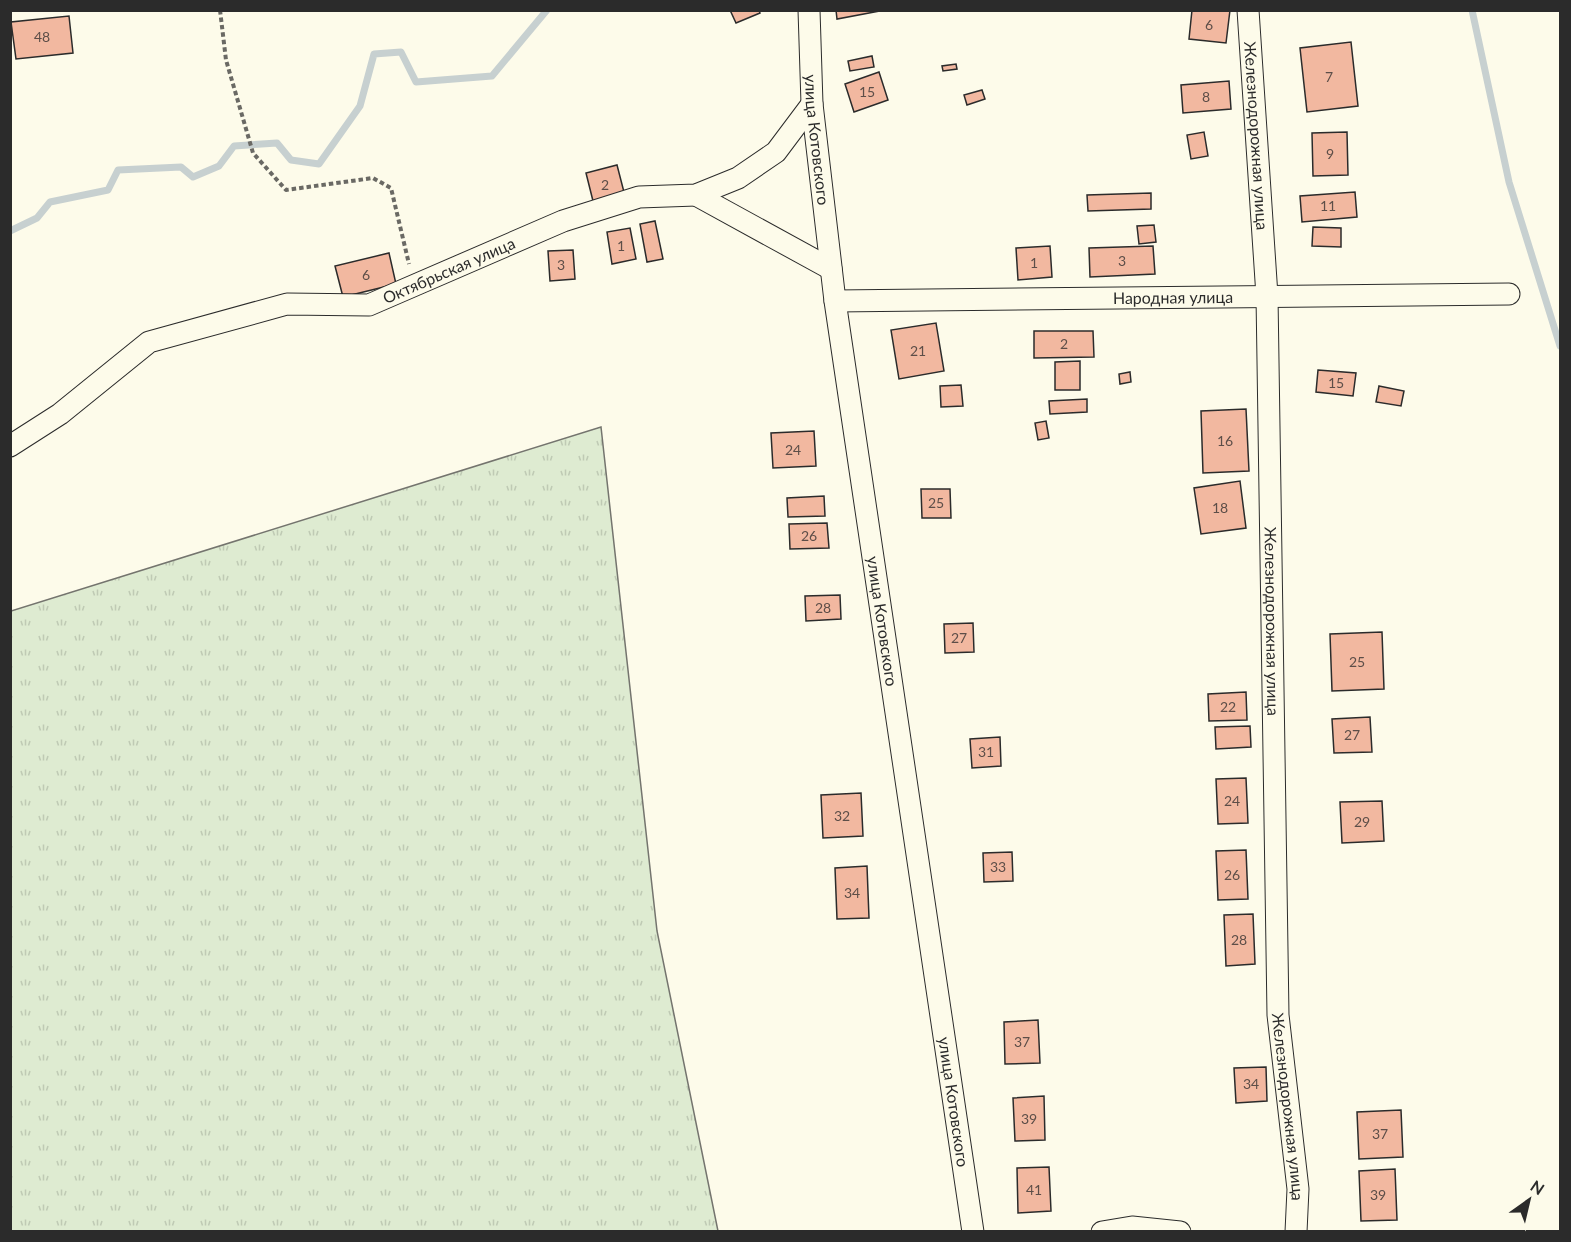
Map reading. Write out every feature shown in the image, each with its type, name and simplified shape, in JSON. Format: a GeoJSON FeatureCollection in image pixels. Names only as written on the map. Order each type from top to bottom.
{"type":"FeatureCollection","features":[{"type":"Feature","properties":{"kind":"street","name":"улица Котовского"},"geometry":{"type":"LineString","coordinates":[[809,10],[812,104],[835,301],[973,1232]]}},
{"type":"Feature","properties":{"kind":"street","name":"Железнодорожная улица"},"geometry":{"type":"LineString","coordinates":[[1248,10],[1267,296],[1278,1015],[1298,1189],[1296,1232]]}},
{"type":"Feature","properties":{"kind":"street","name":"Октябрьская улица"},"geometry":{"type":"LineString","coordinates":[[10,446],[60,414],[149,342],[287,304],[369,305],[563,221],[639,197],[696,195],[738,178],[776,152],[812,104]]}},
{"type":"Feature","properties":{"kind":"street"},"geometry":{"type":"LineString","coordinates":[[696,195],[831,269]]}},
{"type":"Feature","properties":{"kind":"street","name":"Народная улица"},"geometry":{"type":"LineString","coordinates":[[835,301],[1509,294]]}},
{"type":"Feature","properties":{"kind":"street"},"geometry":{"type":"LineString","coordinates":[[1102,1232],[1132,1227],[1180,1232]]}},
{"type":"Feature","properties":{"kind":"path"},"geometry":{"type":"LineString","coordinates":[[220,10],[226,60],[253,153],[286,190],[373,178],[391,188],[414,286]]}},
{"type":"Feature","properties":{"kind":"green space"},"geometry":{"type":"Polygon","coordinates":[[[601,427],[657,931],[718,1231],[11,1231],[11,611],[601,427]]]}},
{"type":"Feature","properties":{"kind":"building"},"geometry":{"type":"Polygon","coordinates":[[[730,10],[759,10],[760,13],[736,23],[730,10]]]}},
{"type":"Feature","properties":{"kind":"building"},"geometry":{"type":"Polygon","coordinates":[[[836,10],[885,10],[837,19],[836,10]]]}},
{"type":"Feature","properties":{"kind":"building"},"geometry":{"type":"Polygon","coordinates":[[[1192,10],[1230,10],[1226,43],[1189,39],[1192,10]]]}},
{"type":"Feature","properties":{"kind":"building"},"geometry":{"type":"Polygon","coordinates":[[[69,16],[73,53],[16,59],[11,22],[69,16]]]}},
{"type":"Feature","properties":{"kind":"building"},"geometry":{"type":"Polygon","coordinates":[[[1351,42],[1358,106],[1307,112],[1300,48],[1351,42]]]}},
{"type":"Feature","properties":{"kind":"building"},"geometry":{"type":"Polygon","coordinates":[[[872,56],[874,67],[850,71],[848,61],[872,56]]]}},
{"type":"Feature","properties":{"kind":"building"},"geometry":{"type":"Polygon","coordinates":[[[956,64],[957,69],[943,71],[942,66],[956,64]]]}},
{"type":"Feature","properties":{"kind":"building"},"geometry":{"type":"Polygon","coordinates":[[[879,72],[888,100],[854,112],[845,84],[879,72]]]}},
{"type":"Feature","properties":{"kind":"building"},"geometry":{"type":"Polygon","coordinates":[[[1229,81],[1231,109],[1183,113],[1181,85],[1229,81]]]}},
{"type":"Feature","properties":{"kind":"building"},"geometry":{"type":"Polygon","coordinates":[[[982,90],[985,99],[967,105],[964,95],[982,90]]]}},
{"type":"Feature","properties":{"kind":"building"},"geometry":{"type":"Polygon","coordinates":[[[1204,132],[1208,156],[1191,159],[1187,135],[1204,132]]]}},
{"type":"Feature","properties":{"kind":"building"},"geometry":{"type":"Polygon","coordinates":[[[1347,132],[1348,175],[1313,176],[1312,133],[1347,132]]]}},
{"type":"Feature","properties":{"kind":"building"},"geometry":{"type":"Polygon","coordinates":[[[617,165],[625,196],[594,205],[586,173],[617,165]]]}},
{"type":"Feature","properties":{"kind":"building"},"geometry":{"type":"Polygon","coordinates":[[[1355,192],[1357,217],[1302,222],[1300,196],[1355,192]]]}},
{"type":"Feature","properties":{"kind":"building"},"geometry":{"type":"Polygon","coordinates":[[[1151,193],[1151,209],[1088,211],[1087,195],[1151,193]]]}},
{"type":"Feature","properties":{"kind":"building"},"geometry":{"type":"Polygon","coordinates":[[[655,221],[663,259],[647,262],[640,224],[655,221]]]}},
{"type":"Feature","properties":{"kind":"building"},"geometry":{"type":"Polygon","coordinates":[[[1154,225],[1156,242],[1139,244],[1137,226],[1154,225]]]}},
{"type":"Feature","properties":{"kind":"building"},"geometry":{"type":"Polygon","coordinates":[[[1313,227],[1341,228],[1341,247],[1312,246],[1313,227]]]}},
{"type":"Feature","properties":{"kind":"building"},"geometry":{"type":"Polygon","coordinates":[[[630,228],[636,259],[612,264],[607,232],[630,228]]]}},
{"type":"Feature","properties":{"kind":"building"},"geometry":{"type":"Polygon","coordinates":[[[1050,246],[1052,277],[1018,280],[1016,248],[1050,246]]]}},
{"type":"Feature","properties":{"kind":"building"},"geometry":{"type":"Polygon","coordinates":[[[1153,246],[1155,274],[1090,277],[1089,248],[1153,246]]]}},
{"type":"Feature","properties":{"kind":"building"},"geometry":{"type":"Polygon","coordinates":[[[573,250],[575,279],[550,281],[548,251],[573,250]]]}},
{"type":"Feature","properties":{"kind":"building"},"geometry":{"type":"Polygon","coordinates":[[[389,253],[396,284],[343,297],[335,266],[389,253]]]}},
{"type":"Feature","properties":{"kind":"building"},"geometry":{"type":"Polygon","coordinates":[[[936,323],[944,371],[899,379],[891,330],[936,323]]]}},
{"type":"Feature","properties":{"kind":"building"},"geometry":{"type":"Polygon","coordinates":[[[1034,331],[1093,331],[1094,357],[1034,358],[1034,331]]]}},
{"type":"Feature","properties":{"kind":"building"},"geometry":{"type":"Polygon","coordinates":[[[1080,361],[1080,390],[1055,390],[1055,362],[1080,361]]]}},
{"type":"Feature","properties":{"kind":"building"},"geometry":{"type":"Polygon","coordinates":[[[1318,370],[1356,373],[1353,396],[1316,392],[1318,370]]]}},
{"type":"Feature","properties":{"kind":"building"},"geometry":{"type":"Polygon","coordinates":[[[1130,372],[1131,382],[1120,384],[1119,374],[1130,372]]]}},
{"type":"Feature","properties":{"kind":"building"},"geometry":{"type":"Polygon","coordinates":[[[961,385],[963,406],[941,407],[940,386],[961,385]]]}},
{"type":"Feature","properties":{"kind":"building"},"geometry":{"type":"Polygon","coordinates":[[[1379,386],[1404,391],[1401,406],[1376,402],[1379,386]]]}},
{"type":"Feature","properties":{"kind":"building"},"geometry":{"type":"Polygon","coordinates":[[[1087,399],[1087,412],[1050,414],[1049,401],[1087,399]]]}},
{"type":"Feature","properties":{"kind":"building"},"geometry":{"type":"Polygon","coordinates":[[[1246,409],[1249,471],[1203,473],[1201,411],[1246,409]]]}},
{"type":"Feature","properties":{"kind":"building"},"geometry":{"type":"Polygon","coordinates":[[[1046,421],[1049,438],[1038,440],[1035,423],[1046,421]]]}},
{"type":"Feature","properties":{"kind":"building"},"geometry":{"type":"Polygon","coordinates":[[[814,431],[816,466],[773,468],[771,433],[814,431]]]}},
{"type":"Feature","properties":{"kind":"building"},"geometry":{"type":"Polygon","coordinates":[[[1240,481],[1246,528],[1201,534],[1194,488],[1240,481]]]}},
{"type":"Feature","properties":{"kind":"building"},"geometry":{"type":"Polygon","coordinates":[[[921,489],[950,489],[951,518],[922,518],[921,489]]]}},
{"type":"Feature","properties":{"kind":"building"},"geometry":{"type":"Polygon","coordinates":[[[824,496],[825,516],[788,517],[787,498],[824,496]]]}},
{"type":"Feature","properties":{"kind":"building"},"geometry":{"type":"Polygon","coordinates":[[[827,523],[829,548],[790,549],[789,524],[827,523]]]}},
{"type":"Feature","properties":{"kind":"building"},"geometry":{"type":"Polygon","coordinates":[[[840,595],[841,619],[806,621],[805,596],[840,595]]]}},
{"type":"Feature","properties":{"kind":"building"},"geometry":{"type":"Polygon","coordinates":[[[973,623],[974,652],[945,653],[944,624],[973,623]]]}},
{"type":"Feature","properties":{"kind":"building"},"geometry":{"type":"Polygon","coordinates":[[[1382,632],[1384,689],[1332,691],[1330,634],[1382,632]]]}},
{"type":"Feature","properties":{"kind":"building"},"geometry":{"type":"Polygon","coordinates":[[[1246,692],[1247,720],[1209,721],[1208,694],[1246,692]]]}},
{"type":"Feature","properties":{"kind":"building"},"geometry":{"type":"Polygon","coordinates":[[[1370,717],[1372,752],[1334,753],[1332,719],[1370,717]]]}},
{"type":"Feature","properties":{"kind":"building"},"geometry":{"type":"Polygon","coordinates":[[[1250,726],[1251,747],[1216,749],[1215,727],[1250,726]]]}},
{"type":"Feature","properties":{"kind":"building"},"geometry":{"type":"Polygon","coordinates":[[[1000,737],[1001,766],[972,768],[970,739],[1000,737]]]}},
{"type":"Feature","properties":{"kind":"building"},"geometry":{"type":"Polygon","coordinates":[[[1246,778],[1248,823],[1218,824],[1216,779],[1246,778]]]}},
{"type":"Feature","properties":{"kind":"building"},"geometry":{"type":"Polygon","coordinates":[[[861,793],[863,836],[823,838],[821,795],[861,793]]]}},
{"type":"Feature","properties":{"kind":"building"},"geometry":{"type":"Polygon","coordinates":[[[1382,801],[1384,841],[1342,843],[1340,802],[1382,801]]]}},
{"type":"Feature","properties":{"kind":"building"},"geometry":{"type":"Polygon","coordinates":[[[1246,850],[1248,899],[1218,900],[1216,851],[1246,850]]]}},
{"type":"Feature","properties":{"kind":"building"},"geometry":{"type":"Polygon","coordinates":[[[1012,852],[1013,881],[984,882],[983,853],[1012,852]]]}},
{"type":"Feature","properties":{"kind":"building"},"geometry":{"type":"Polygon","coordinates":[[[867,866],[869,918],[837,919],[835,868],[867,866]]]}},
{"type":"Feature","properties":{"kind":"building"},"geometry":{"type":"Polygon","coordinates":[[[1253,914],[1255,964],[1226,966],[1224,915],[1253,914]]]}},
{"type":"Feature","properties":{"kind":"building"},"geometry":{"type":"Polygon","coordinates":[[[1038,1020],[1040,1063],[1005,1064],[1004,1022],[1038,1020]]]}},
{"type":"Feature","properties":{"kind":"building"},"geometry":{"type":"Polygon","coordinates":[[[1266,1067],[1267,1101],[1236,1103],[1234,1068],[1266,1067]]]}},
{"type":"Feature","properties":{"kind":"building"},"geometry":{"type":"Polygon","coordinates":[[[1044,1096],[1045,1140],[1015,1141],[1013,1098],[1044,1096]]]}},
{"type":"Feature","properties":{"kind":"building"},"geometry":{"type":"Polygon","coordinates":[[[1401,1110],[1403,1157],[1359,1159],[1357,1112],[1401,1110]]]}},
{"type":"Feature","properties":{"kind":"building"},"geometry":{"type":"Polygon","coordinates":[[[1049,1167],[1051,1211],[1018,1213],[1017,1168],[1049,1167]]]}},
{"type":"Feature","properties":{"kind":"building"},"geometry":{"type":"Polygon","coordinates":[[[1395,1169],[1397,1220],[1361,1221],[1359,1171],[1395,1169]]]}},
{"type":"Feature","properties":{"kind":"waterway"},"geometry":{"type":"LineString","coordinates":[[10,231],[37,218],[50,202],[108,190],[118,170],[181,167],[193,177],[219,166],[234,146],[277,143],[291,160],[319,164],[360,106],[374,54],[401,52],[416,82],[492,76],[547,10]]}},
{"type":"Feature","properties":{"kind":"waterway"},"geometry":{"type":"LineString","coordinates":[[1472,10],[1509,182],[1560,346]]}}]}
